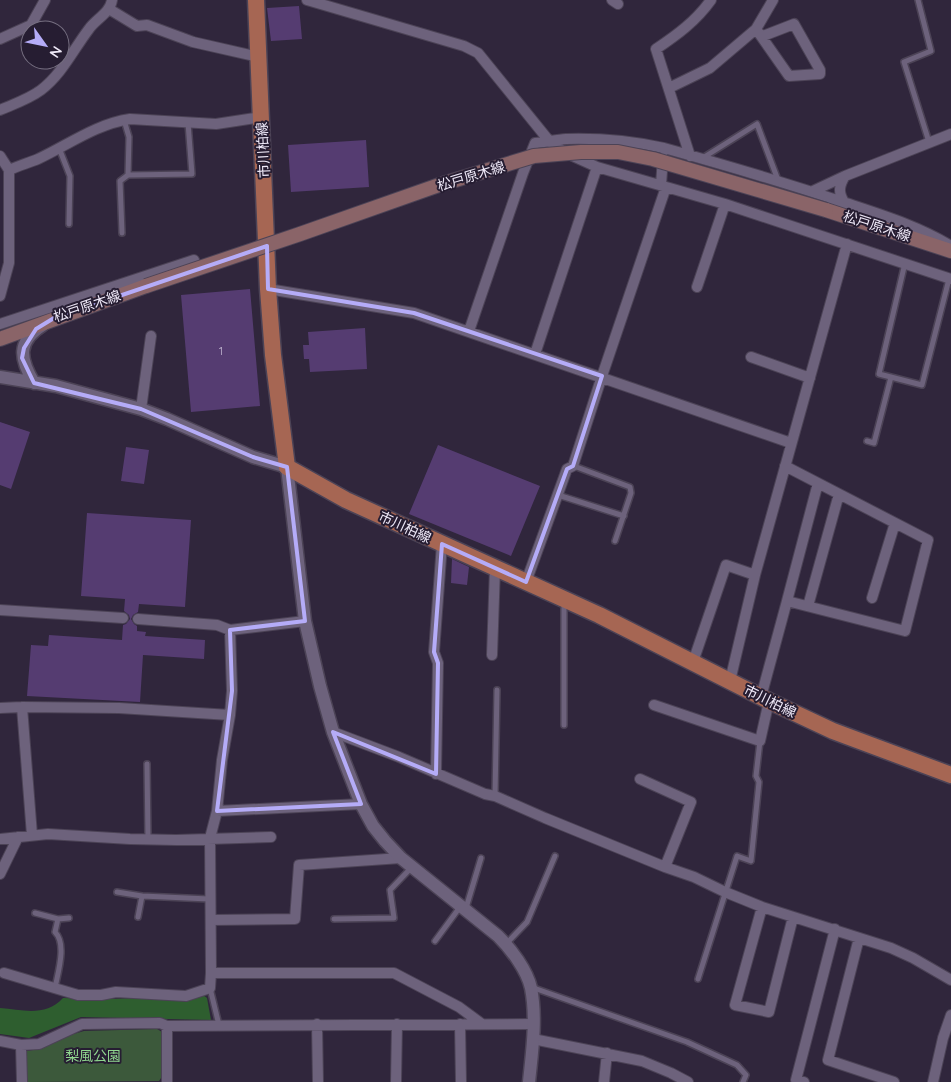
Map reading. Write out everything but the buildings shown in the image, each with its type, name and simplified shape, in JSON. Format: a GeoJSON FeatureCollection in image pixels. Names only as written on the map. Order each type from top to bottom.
{"type":"FeatureCollection","features":[{"type":"Feature","properties":{"kind":"main road","name":"市川柏線"},"geometry":{"type":"LineString","coordinates":[[256,0],[268,289],[273,355],[287,467],[346,500],[600,615],[730,682],[833,731],[950,773]]}},
{"type":"Feature","properties":{"kind":"main road","name":"松戸原木線"},"geometry":{"type":"LineString","coordinates":[[0,339],[54,318],[439,185],[534,156],[581,152],[618,152],[654,159],[826,210],[951,251]]}},
{"type":"Feature","properties":{"kind":"street"},"geometry":{"type":"LineString","coordinates":[[0,39],[31,25],[45,0]]}},
{"type":"Feature","properties":{"kind":"street"},"geometry":{"type":"LineString","coordinates":[[307,0],[340,4],[464,46],[478,53],[550,142],[566,153],[597,167],[725,204],[950,279]]}},
{"type":"Feature","properties":{"kind":"street"},"geometry":{"type":"LineString","coordinates":[[690,156],[656,49],[701,15],[711,0]]}},
{"type":"Feature","properties":{"kind":"street"},"geometry":{"type":"LineString","coordinates":[[759,33],[773,0]]}},
{"type":"Feature","properties":{"kind":"street"},"geometry":{"type":"LineString","coordinates":[[0,110],[29,98],[40,90],[61,70],[90,28],[111,5],[136,26],[147,25],[193,42],[259,57]]}},
{"type":"Feature","properties":{"kind":"street"},"geometry":{"type":"LineString","coordinates":[[669,88],[710,68],[759,33],[794,24],[820,70],[820,74],[789,76],[759,33]]}},
{"type":"Feature","properties":{"kind":"street"},"geometry":{"type":"LineString","coordinates":[[9,170],[37,159],[96,130],[124,120],[216,124],[262,117]]}},
{"type":"Feature","properties":{"kind":"street"},"geometry":{"type":"LineString","coordinates":[[813,191],[845,176],[951,134]]}},
{"type":"Feature","properties":{"kind":"street"},"geometry":{"type":"LineString","coordinates":[[470,331],[523,173],[535,143],[563,139],[609,139],[664,148],[813,191],[906,223],[935,236],[951,246]]}},
{"type":"Feature","properties":{"kind":"street"},"geometry":{"type":"LineString","coordinates":[[526,582],[568,469],[573,466],[663,186],[664,148]]}},
{"type":"Feature","properties":{"kind":"street"},"geometry":{"type":"LineString","coordinates":[[0,156],[9,170],[4,210],[9,263],[0,296]]}},
{"type":"Feature","properties":{"kind":"street"},"geometry":{"type":"LineString","coordinates":[[535,354],[597,167]]}},
{"type":"Feature","properties":{"kind":"street"},"geometry":{"type":"LineString","coordinates":[[844,202],[839,193],[845,176]]}},
{"type":"Feature","properties":{"kind":"street"},"geometry":{"type":"LineString","coordinates":[[697,287],[725,204]]}},
{"type":"Feature","properties":{"kind":"street"},"geometry":{"type":"LineString","coordinates":[[730,682],[755,575],[847,244]]}},
{"type":"Feature","properties":{"kind":"street"},"geometry":{"type":"LineString","coordinates":[[0,324],[194,260]]}},
{"type":"Feature","properties":{"kind":"street"},"geometry":{"type":"LineString","coordinates":[[268,289],[414,313],[602,376],[791,443]]}},
{"type":"Feature","properties":{"kind":"street"},"geometry":{"type":"LineString","coordinates":[[34,383],[22,358],[24,348],[36,329],[54,318]]}},
{"type":"Feature","properties":{"kind":"street"},"geometry":{"type":"LineString","coordinates":[[141,409],[151,336]]}},
{"type":"Feature","properties":{"kind":"street"},"geometry":{"type":"LineString","coordinates":[[751,357],[810,378]]}},
{"type":"Feature","properties":{"kind":"street"},"geometry":{"type":"LineString","coordinates":[[0,377],[78,392],[141,409],[253,457],[287,467],[305,621],[333,732],[362,804],[385,841],[400,858],[506,944],[524,970],[531,987],[533,1024],[529,1082]]}},
{"type":"Feature","properties":{"kind":"street"},"geometry":{"type":"LineString","coordinates":[[785,466],[928,540],[904,631],[787,601]]}},
{"type":"Feature","properties":{"kind":"street"},"geometry":{"type":"LineString","coordinates":[[654,705],[760,740],[765,699],[787,601],[818,484]]}},
{"type":"Feature","properties":{"kind":"street"},"geometry":{"type":"LineString","coordinates":[[808,606],[839,494]]}},
{"type":"Feature","properties":{"kind":"street"},"geometry":{"type":"LineString","coordinates":[[872,598],[895,523]]}},
{"type":"Feature","properties":{"kind":"street"},"geometry":{"type":"LineString","coordinates":[[436,774],[438,663],[434,652],[442,544]]}},
{"type":"Feature","properties":{"kind":"street"},"geometry":{"type":"LineString","coordinates":[[692,662],[726,565],[755,575]]}},
{"type":"Feature","properties":{"kind":"street"},"geometry":{"type":"LineString","coordinates":[[492,656],[495,568]]}},
{"type":"Feature","properties":{"kind":"street"},"geometry":{"type":"LineString","coordinates":[[0,610],[123,618]]}},
{"type":"Feature","properties":{"kind":"street"},"geometry":{"type":"LineString","coordinates":[[138,619],[216,625],[230,630],[305,621]]}},
{"type":"Feature","properties":{"kind":"street"},"geometry":{"type":"LineString","coordinates":[[4,973],[78,994],[102,995],[116,992],[186,996],[210,988],[210,838],[217,811],[222,760],[230,714],[232,691],[230,630]]}},
{"type":"Feature","properties":{"kind":"street"},"geometry":{"type":"LineString","coordinates":[[22,707],[32,835]]}},
{"type":"Feature","properties":{"kind":"street"},"geometry":{"type":"LineString","coordinates":[[0,708],[119,708],[230,714]]}},
{"type":"Feature","properties":{"kind":"street"},"geometry":{"type":"LineString","coordinates":[[333,732],[694,877],[725,892],[914,958],[951,980]]}},
{"type":"Feature","properties":{"kind":"street"},"geometry":{"type":"LineString","coordinates":[[640,779],[691,802],[665,866]]}},
{"type":"Feature","properties":{"kind":"street"},"geometry":{"type":"LineString","coordinates":[[217,811],[362,804]]}},
{"type":"Feature","properties":{"kind":"street"},"geometry":{"type":"LineString","coordinates":[[0,839],[32,835],[69,834],[148,839],[271,837]]}},
{"type":"Feature","properties":{"kind":"street"},"geometry":{"type":"LineString","coordinates":[[0,874],[18,837]]}},
{"type":"Feature","properties":{"kind":"street"},"geometry":{"type":"LineString","coordinates":[[211,920],[295,919],[299,865],[400,858]]}},
{"type":"Feature","properties":{"kind":"street"},"geometry":{"type":"LineString","coordinates":[[762,906],[736,1005],[770,1012],[793,916]]}},
{"type":"Feature","properties":{"kind":"street"},"geometry":{"type":"LineString","coordinates":[[804,1082],[796,1080],[835,930]]}},
{"type":"Feature","properties":{"kind":"street"},"geometry":{"type":"LineString","coordinates":[[860,938],[828,1060],[894,1082]]}},
{"type":"Feature","properties":{"kind":"street"},"geometry":{"type":"LineString","coordinates":[[211,973],[394,973],[459,1007],[482,1024]]}},
{"type":"Feature","properties":{"kind":"street"},"geometry":{"type":"LineString","coordinates":[[932,1082],[951,1014]]}},
{"type":"Feature","properties":{"kind":"street"},"geometry":{"type":"LineString","coordinates":[[0,1041],[21,1045],[39,1044],[82,1024],[160,1023],[167,1026],[219,1026],[533,1024]]}},
{"type":"Feature","properties":{"kind":"street"},"geometry":{"type":"LineString","coordinates":[[317,1024],[318,1082]]}},
{"type":"Feature","properties":{"kind":"street"},"geometry":{"type":"LineString","coordinates":[[396,1082],[397,1024]]}},
{"type":"Feature","properties":{"kind":"street"},"geometry":{"type":"LineString","coordinates":[[460,1024],[461,1082]]}},
{"type":"Feature","properties":{"kind":"street"},"geometry":{"type":"LineString","coordinates":[[167,1026],[167,1082]]}},
{"type":"Feature","properties":{"kind":"street"},"geometry":{"type":"LineString","coordinates":[[533,1039],[642,1061],[688,1082]]}},
{"type":"Feature","properties":{"kind":"street"},"geometry":{"type":"LineString","coordinates":[[21,1045],[22,1082]]}},
{"type":"Feature","properties":{"kind":"street"},"geometry":{"type":"LineString","coordinates":[[604,1082],[607,1053]]}},
{"type":"Feature","properties":{"kind":"lane"},"geometry":{"type":"LineString","coordinates":[[918,0],[931,51],[904,62],[929,142]]}},
{"type":"Feature","properties":{"kind":"lane"},"geometry":{"type":"LineString","coordinates":[[124,120],[129,137],[128,175]]}},
{"type":"Feature","properties":{"kind":"lane"},"geometry":{"type":"LineString","coordinates":[[122,233],[120,181],[128,175],[192,174],[188,123]]}},
{"type":"Feature","properties":{"kind":"lane"},"geometry":{"type":"LineString","coordinates":[[701,159],[757,124],[779,181]]}},
{"type":"Feature","properties":{"kind":"lane"},"geometry":{"type":"LineString","coordinates":[[60,148],[70,176],[69,224]]}},
{"type":"Feature","properties":{"kind":"lane"},"geometry":{"type":"LineString","coordinates":[[905,264],[878,374],[922,385],[950,279]]}},
{"type":"Feature","properties":{"kind":"lane"},"geometry":{"type":"LineString","coordinates":[[867,441],[874,443],[892,377]]}},
{"type":"Feature","properties":{"kind":"lane"},"geometry":{"type":"LineString","coordinates":[[573,466],[630,487],[631,493],[615,541]]}},
{"type":"Feature","properties":{"kind":"lane"},"geometry":{"type":"LineString","coordinates":[[558,495],[624,516]]}},
{"type":"Feature","properties":{"kind":"lane"},"geometry":{"type":"LineString","coordinates":[[564,599],[564,724]]}},
{"type":"Feature","properties":{"kind":"lane"},"geometry":{"type":"LineString","coordinates":[[495,796],[497,690]]}},
{"type":"Feature","properties":{"kind":"lane"},"geometry":{"type":"LineString","coordinates":[[698,980],[737,856],[751,861],[759,782],[756,776],[760,740]]}},
{"type":"Feature","properties":{"kind":"lane"},"geometry":{"type":"LineString","coordinates":[[147,764],[148,839]]}},
{"type":"Feature","properties":{"kind":"lane"},"geometry":{"type":"LineString","coordinates":[[506,944],[527,922],[555,856]]}},
{"type":"Feature","properties":{"kind":"lane"},"geometry":{"type":"LineString","coordinates":[[435,941],[463,908],[481,858]]}},
{"type":"Feature","properties":{"kind":"lane"},"geometry":{"type":"LineString","coordinates":[[334,920],[394,918],[390,890],[412,867]]}},
{"type":"Feature","properties":{"kind":"lane"},"geometry":{"type":"LineString","coordinates":[[117,892],[142,896],[209,899]]}},
{"type":"Feature","properties":{"kind":"lane"},"geometry":{"type":"LineString","coordinates":[[138,917],[142,896]]}},
{"type":"Feature","properties":{"kind":"lane"},"geometry":{"type":"LineString","coordinates":[[35,913],[58,919],[69,918]]}},
{"type":"Feature","properties":{"kind":"lane"},"geometry":{"type":"LineString","coordinates":[[55,988],[61,947],[60,937],[55,932],[58,919]]}},
{"type":"Feature","properties":{"kind":"lane"},"geometry":{"type":"LineString","coordinates":[[531,987],[687,1042],[737,1065],[746,1075],[743,1082]]}},
{"type":"Feature","properties":{"kind":"lane"},"geometry":{"type":"LineString","coordinates":[[210,988],[219,1026]]}},
{"type":"Feature","properties":{"kind":"highlighted area"},"geometry":{"type":"Polygon","coordinates":[[[267,246],[268,289],[414,313],[602,376],[573,466],[567,469],[526,582],[442,544],[434,652],[438,663],[436,774],[333,732],[361,804],[217,811],[232,691],[230,630],[305,621],[287,467],[253,457],[141,409],[34,383],[22,358],[24,348],[36,329],[54,318],[267,246]]]}},
{"type":"Feature","properties":{"kind":"green space"},"geometry":{"type":"Polygon","coordinates":[[[203,995],[207,998],[211,1020],[81,1017],[29,1038],[0,1034],[0,1008],[26,1011],[42,1010],[56,1004],[63,998],[112,999],[203,995]]]}},
{"type":"Feature","properties":{"kind":"green space","name":"梨風公園"},"geometry":{"type":"Polygon","coordinates":[[[157,1029],[162,1032],[161,1078],[159,1081],[28,1082],[25,1079],[25,1054],[27,1051],[39,1049],[63,1037],[84,1031],[157,1029]]]}}]}
